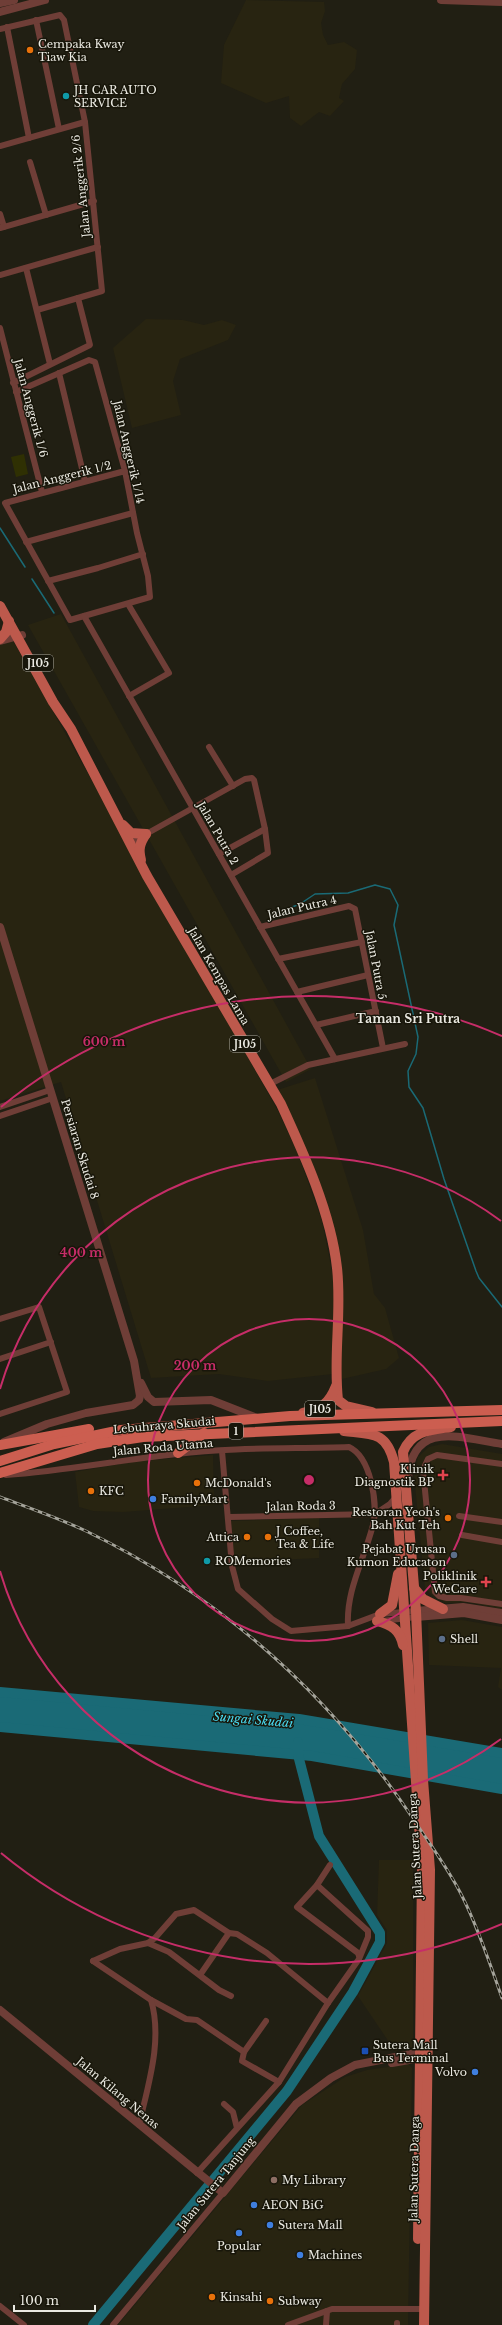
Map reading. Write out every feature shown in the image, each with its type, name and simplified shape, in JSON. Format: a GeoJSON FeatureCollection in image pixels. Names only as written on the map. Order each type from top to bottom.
{"type":"FeatureCollection","features":[{"type":"Feature","properties":{"kind":"highway","name":"Lebuhraya Skudai"},"geometry":{"type":"LineString","coordinates":[[0,1461],[54,1444],[121,1430],[290,1416],[502,1410]]}},
{"type":"Feature","properties":{"kind":"highway","name":"Lebuhraya Skudai"},"geometry":{"type":"LineString","coordinates":[[0,1474],[97,1444],[143,1437],[204,1433],[502,1421]]}},
{"type":"Feature","properties":{"kind":"highway"},"geometry":{"type":"LineString","coordinates":[[0,1445],[90,1429],[121,1430]]}},
{"type":"Feature","properties":{"kind":"highway"},"geometry":{"type":"LineString","coordinates":[[178,1454],[204,1433]]}},
{"type":"Feature","properties":{"kind":"main road","name":"Jalan Kempas Lama"},"geometry":{"type":"LineString","coordinates":[[0,598],[19,636]]}},
{"type":"Feature","properties":{"kind":"main road","name":"Jalan Kempas Lama"},"geometry":{"type":"LineString","coordinates":[[0,606],[69,719],[71,729],[147,876],[268,1084],[299,1144],[319,1197],[330,1234],[337,1267],[339,1299],[336,1384],[338,1400],[343,1405],[380,1413]]}},
{"type":"Feature","properties":{"kind":"main road"},"geometry":{"type":"LineString","coordinates":[[0,640],[6,632],[9,621]]}},
{"type":"Feature","properties":{"kind":"main road"},"geometry":{"type":"LineString","coordinates":[[107,800],[127,831],[136,835],[146,834]]}},
{"type":"Feature","properties":{"kind":"main road"},"geometry":{"type":"LineString","coordinates":[[146,834],[141,841],[139,849],[147,876]]}},
{"type":"Feature","properties":{"kind":"main road","name":"Jalan Kempas Lama"},"geometry":{"type":"LineString","coordinates":[[290,1416],[320,1409],[332,1396],[336,1384]]}},
{"type":"Feature","properties":{"kind":"main road","name":"Jalan Sutera Danga"},"geometry":{"type":"LineString","coordinates":[[424,2325],[421,2309],[424,2054],[420,1780],[417,1731],[416,1614],[403,1452],[411,1439],[425,1431],[479,1422]]}},
{"type":"Feature","properties":{"kind":"main road","name":"Jalan Sutera Danga"},"geometry":{"type":"LineString","coordinates":[[318,1428],[376,1435],[383,1438],[391,1451],[394,1462],[409,1675],[417,1731]]}},
{"type":"Feature","properties":{"kind":"main road"},"geometry":{"type":"LineString","coordinates":[[401,1558],[392,1605],[376,1618],[390,1624],[399,1633],[409,1675]]}},
{"type":"Feature","properties":{"kind":"main road"},"geometry":{"type":"LineString","coordinates":[[414,1588],[422,1599],[443,1609]]}},
{"type":"Feature","properties":{"kind":"main road","name":"Jalan Sutera Danga"},"geometry":{"type":"LineString","coordinates":[[417,2325],[421,2309]]}},
{"type":"Feature","properties":{"kind":"street"},"geometry":{"type":"LineString","coordinates":[[0,3],[14,0]]}},
{"type":"Feature","properties":{"kind":"street"},"geometry":{"type":"LineString","coordinates":[[0,12],[45,0]]}},
{"type":"Feature","properties":{"kind":"street"},"geometry":{"type":"LineString","coordinates":[[441,0],[502,2]]}},
{"type":"Feature","properties":{"kind":"street","name":"Jalan Anggerik 2/6"},"geometry":{"type":"LineString","coordinates":[[36,20],[58,15],[60,15],[64,20],[85,122],[102,291],[78,298]]}},
{"type":"Feature","properties":{"kind":"street"},"geometry":{"type":"LineString","coordinates":[[28,138],[3,28],[36,20],[59,129]]}},
{"type":"Feature","properties":{"kind":"street"},"geometry":{"type":"LineString","coordinates":[[0,146],[85,122]]}},
{"type":"Feature","properties":{"kind":"street"},"geometry":{"type":"LineString","coordinates":[[30,162],[46,214]]}},
{"type":"Feature","properties":{"kind":"street"},"geometry":{"type":"LineString","coordinates":[[0,214],[2,227],[94,201]]}},
{"type":"Feature","properties":{"kind":"street"},"geometry":{"type":"LineString","coordinates":[[0,275],[98,247]]}},
{"type":"Feature","properties":{"kind":"street"},"geometry":{"type":"LineString","coordinates":[[26,268],[50,364]]}},
{"type":"Feature","properties":{"kind":"street"},"geometry":{"type":"LineString","coordinates":[[13,383],[87,347],[91,342],[78,298],[37,310]]}},
{"type":"Feature","properties":{"kind":"street","name":"Jalan Anggerik 1/6"},"geometry":{"type":"LineString","coordinates":[[0,328],[42,492]]}},
{"type":"Feature","properties":{"kind":"street","name":"Jalan Anggerik 1/14"},"geometry":{"type":"LineString","coordinates":[[59,373],[89,360],[95,362],[125,471],[151,595],[148,598],[128,604]]}},
{"type":"Feature","properties":{"kind":"street"},"geometry":{"type":"LineString","coordinates":[[16,392],[59,373],[86,481]]}},
{"type":"Feature","properties":{"kind":"street","name":"Jalan Anggerik 1/2"},"geometry":{"type":"LineString","coordinates":[[26,542],[5,503],[125,471]]}},
{"type":"Feature","properties":{"kind":"street"},"geometry":{"type":"LineString","coordinates":[[129,696],[169,673],[128,604],[70,620],[26,542],[133,513]]}},
{"type":"Feature","properties":{"kind":"street"},"geometry":{"type":"LineString","coordinates":[[48,581],[98,568],[142,550]]}},
{"type":"Feature","properties":{"kind":"street","name":"Jalan Putra 2"},"geometry":{"type":"LineString","coordinates":[[84,616],[335,1059]]}},
{"type":"Feature","properties":{"kind":"street"},"geometry":{"type":"LineString","coordinates":[[0,640],[19,636]]}},
{"type":"Feature","properties":{"kind":"street"},"geometry":{"type":"LineString","coordinates":[[209,747],[233,786]]}},
{"type":"Feature","properties":{"kind":"street"},"geometry":{"type":"LineString","coordinates":[[130,843],[245,779],[254,780],[265,829],[267,855],[231,875]]}},
{"type":"Feature","properties":{"kind":"street"},"geometry":{"type":"LineString","coordinates":[[219,854],[265,829]]}},
{"type":"Feature","properties":{"kind":"street","name":"Jalan Putra 4"},"geometry":{"type":"LineString","coordinates":[[260,927],[352,908]]}},
{"type":"Feature","properties":{"kind":"street","name":"Jalan Putra 5"},"geometry":{"type":"LineString","coordinates":[[352,908],[362,942],[383,1048]]}},
{"type":"Feature","properties":{"kind":"street","name":"Persiaran Skudai 8"},"geometry":{"type":"LineString","coordinates":[[0,927],[138,1377]]}},
{"type":"Feature","properties":{"kind":"street"},"geometry":{"type":"LineString","coordinates":[[278,959],[362,942]]}},
{"type":"Feature","properties":{"kind":"street"},"geometry":{"type":"LineString","coordinates":[[297,992],[368,975]]}},
{"type":"Feature","properties":{"kind":"street"},"geometry":{"type":"LineString","coordinates":[[316,1025],[376,1011]]}},
{"type":"Feature","properties":{"kind":"street"},"geometry":{"type":"LineString","coordinates":[[268,1084],[308,1065],[405,1044]]}},
{"type":"Feature","properties":{"kind":"street"},"geometry":{"type":"LineString","coordinates":[[0,1107],[52,1094]]}},
{"type":"Feature","properties":{"kind":"street"},"geometry":{"type":"LineString","coordinates":[[0,1116],[52,1094]]}},
{"type":"Feature","properties":{"kind":"street"},"geometry":{"type":"LineString","coordinates":[[0,1319],[39,1307],[67,1392],[0,1414]]}},
{"type":"Feature","properties":{"kind":"street"},"geometry":{"type":"LineString","coordinates":[[0,1359],[51,1342]]}},
{"type":"Feature","properties":{"kind":"street"},"geometry":{"type":"LineString","coordinates":[[138,1377],[148,1397],[154,1402],[211,1400],[258,1418]]}},
{"type":"Feature","properties":{"kind":"street"},"geometry":{"type":"LineString","coordinates":[[0,1445],[47,1424],[86,1413],[137,1403],[140,1396],[138,1377]]}},
{"type":"Feature","properties":{"kind":"street"},"geometry":{"type":"LineString","coordinates":[[407,1496],[410,1460],[416,1449],[425,1441],[438,1436],[447,1436],[502,1444]]}},
{"type":"Feature","properties":{"kind":"street","name":"Jalan Roda Utama"},"geometry":{"type":"LineString","coordinates":[[0,1474],[79,1468],[139,1457],[222,1451],[349,1447],[359,1453],[367,1469],[372,1489],[375,1514]]}},
{"type":"Feature","properties":{"kind":"street"},"geometry":{"type":"LineString","coordinates":[[222,1451],[232,1566],[238,1589],[287,1630],[348,1626],[376,1618],[416,1614],[464,1613],[502,1620]]}},
{"type":"Feature","properties":{"kind":"street"},"geometry":{"type":"LineString","coordinates":[[502,1464],[437,1455],[428,1459],[423,1470],[435,1592],[438,1596],[447,1598],[461,1598],[502,1604]]}},
{"type":"Feature","properties":{"kind":"street"},"geometry":{"type":"LineString","coordinates":[[348,1626],[350,1594],[375,1514],[390,1504],[396,1497]]}},
{"type":"Feature","properties":{"kind":"street","name":"Jalan Roda 3"},"geometry":{"type":"LineString","coordinates":[[228,1517],[375,1514]]}},
{"type":"Feature","properties":{"kind":"street"},"geometry":{"type":"LineString","coordinates":[[460,1516],[502,1522]]}},
{"type":"Feature","properties":{"kind":"street"},"geometry":{"type":"LineString","coordinates":[[462,1535],[502,1542]]}},
{"type":"Feature","properties":{"kind":"street"},"geometry":{"type":"LineString","coordinates":[[416,1614],[443,1609],[472,1607],[502,1613]]}},
{"type":"Feature","properties":{"kind":"street"},"geometry":{"type":"LineString","coordinates":[[330,1865],[317,1885],[297,1907],[358,1953],[359,1956]]}},
{"type":"Feature","properties":{"kind":"street"},"geometry":{"type":"LineString","coordinates":[[197,2173],[279,2082],[359,1956],[368,1937],[368,1931],[317,1885]]}},
{"type":"Feature","properties":{"kind":"street"},"geometry":{"type":"LineString","coordinates":[[244,2052],[197,2020],[186,2019],[151,2000],[93,1961],[120,1949],[148,1943],[155,1938],[176,1914],[187,1910],[194,1910],[229,1933],[237,1934],[267,1953],[328,2003]]}},
{"type":"Feature","properties":{"kind":"street"},"geometry":{"type":"LineString","coordinates":[[200,1975],[229,1933]]}},
{"type":"Feature","properties":{"kind":"street"},"geometry":{"type":"LineString","coordinates":[[148,1943],[169,1952],[219,1990],[231,1996]]}},
{"type":"Feature","properties":{"kind":"street"},"geometry":{"type":"LineString","coordinates":[[139,2124],[156,2038],[156,2023],[151,2000]]}},
{"type":"Feature","properties":{"kind":"street","name":"Jalan Kilang Nenas"},"geometry":{"type":"LineString","coordinates":[[0,2010],[223,2193]]}},
{"type":"Feature","properties":{"kind":"street"},"geometry":{"type":"LineString","coordinates":[[266,2021],[244,2052],[242,2061],[279,2082]]}},
{"type":"Feature","properties":{"kind":"street","name":"Jalan Sutera Tanjung"},"geometry":{"type":"LineString","coordinates":[[113,2325],[296,2104],[330,2078],[350,2069],[355,2065],[424,2054]]}},
{"type":"Feature","properties":{"kind":"street"},"geometry":{"type":"LineString","coordinates":[[224,2104],[232,2112],[237,2128]]}},
{"type":"Feature","properties":{"kind":"street"},"geometry":{"type":"LineString","coordinates":[[0,2306],[24,2325]]}},
{"type":"Feature","properties":{"kind":"street"},"geometry":{"type":"LineString","coordinates":[[288,2325],[332,2308],[421,2309]]}},
{"type":"Feature","properties":{"kind":"street"},"geometry":{"type":"LineString","coordinates":[[326,2325],[327,2311]]}},
{"type":"Feature","properties":{"kind":"shaded area"},"geometry":{"type":"Polygon","coordinates":[[[246,0],[324,2],[325,11],[321,23],[323,35],[328,45],[344,42],[357,50],[355,69],[342,84],[339,98],[344,101],[330,116],[319,112],[301,126],[290,118],[289,96],[266,103],[221,83],[224,45],[246,0]]]}},
{"type":"Feature","properties":{"kind":"shaded area"},"geometry":{"type":"Polygon","coordinates":[[[146,319],[183,320],[204,325],[222,320],[236,325],[228,340],[180,359],[173,381],[181,415],[132,428],[113,348],[146,319]]]}},
{"type":"Feature","properties":{"kind":"shaded area"},"geometry":{"type":"Polygon","coordinates":[[[24,454],[28,474],[16,477],[11,457],[24,454]]]}},
{"type":"Feature","properties":{"kind":"shaded area"},"geometry":{"type":"Polygon","coordinates":[[[61,614],[311,1069],[286,1082],[28,625],[61,614]]]}},
{"type":"Feature","properties":{"kind":"shaded area"},"geometry":{"type":"Polygon","coordinates":[[[6,631],[16,646],[278,1111],[298,1154],[322,1221],[336,1292],[333,1374],[268,1381],[219,1374],[151,1378],[61,1082],[0,1101],[0,633],[6,631]]]}},
{"type":"Feature","properties":{"kind":"shaded area"},"geometry":{"type":"Polygon","coordinates":[[[315,1078],[363,1230],[374,1294],[385,1308],[399,1358],[386,1369],[342,1379],[339,1299],[333,1231],[274,1091],[315,1078]]]}},
{"type":"Feature","properties":{"kind":"shaded area"},"geometry":{"type":"Polygon","coordinates":[[[442,1444],[502,1454],[502,1609],[467,1602],[446,1603],[433,1596],[425,1588],[414,1475],[418,1457],[429,1447],[442,1444]]]}},
{"type":"Feature","properties":{"kind":"shaded area"},"geometry":{"type":"Polygon","coordinates":[[[213,1455],[214,1505],[123,1512],[93,1511],[79,1507],[75,1472],[131,1462],[213,1455]]]}},
{"type":"Feature","properties":{"kind":"shaded area"},"geometry":{"type":"Polygon","coordinates":[[[319,1518],[319,1558],[234,1562],[231,1521],[319,1518]]]}},
{"type":"Feature","properties":{"kind":"shaded area"},"geometry":{"type":"Polygon","coordinates":[[[462,1620],[502,1627],[502,1690],[498,1687],[501,1668],[429,1665],[428,1623],[462,1620]]]}},
{"type":"Feature","properties":{"kind":"shaded area"},"geometry":{"type":"Polygon","coordinates":[[[379,1860],[413,1860],[413,2047],[395,2051],[358,1996],[387,1943],[387,1930],[377,1915],[379,1860]]]}},
{"type":"Feature","properties":{"kind":"shaded area","name":"Sutera Mall"},"geometry":{"type":"Polygon","coordinates":[[[408,2064],[412,2068],[408,2325],[118,2325],[302,2105],[345,2077],[367,2070],[408,2064]]]}},
{"type":"Feature","properties":{"kind":"water","name":"Sungai Skudai"},"geometry":{"type":"Polygon","coordinates":[[[0,1692],[299,1719],[502,1753],[502,1789],[312,1756],[0,1727],[0,1692]]]}},
{"type":"Feature","properties":{"kind":"waterway"},"geometry":{"type":"LineString","coordinates":[[0,528],[25,567]]}},
{"type":"Feature","properties":{"kind":"waterway"},"geometry":{"type":"LineString","coordinates":[[32,579],[54,613]]}},
{"type":"Feature","properties":{"kind":"waterway"},"geometry":{"type":"LineString","coordinates":[[271,915],[300,904],[315,894],[348,893],[375,885],[390,889],[398,905],[394,925],[418,1037],[416,1054],[408,1071],[409,1087],[423,1108],[444,1179],[476,1271],[479,1278],[502,1307]]}},
{"type":"Feature","properties":{"kind":"waterway","name":"Sungai Skudai"},"geometry":{"type":"LineString","coordinates":[[0,1692],[299,1719],[502,1753]]}},
{"type":"Feature","properties":{"kind":"waterway"},"geometry":{"type":"LineString","coordinates":[[0,1727],[312,1756],[502,1789]]}},
{"type":"Feature","properties":{"kind":"waterway"},"geometry":{"type":"LineString","coordinates":[[93,2325],[287,2091],[353,1992],[380,1942],[380,1933],[319,1836],[298,1755],[298,1742]]}},
{"type":"Feature","properties":{"kind":"railway"},"geometry":{"type":"LineString","coordinates":[[0,1497],[54,1517],[86,1531],[136,1557],[183,1586],[227,1618],[270,1653],[309,1691],[346,1731],[381,1774],[446,1868],[469,1910],[502,1998]]}},
{"type":"Feature","properties":{"kind":"place","name":"Cempaka Kway Tiaw Kia"},"geometry":{"type":"Point","coordinates":[30,50]}},
{"type":"Feature","properties":{"kind":"place","name":"JH CAR AUTO SERVICE"},"geometry":{"type":"Point","coordinates":[66,96]}},
{"type":"Feature","properties":{"kind":"place","name":"Klinik Diagnostik BP"},"geometry":{"type":"Point","coordinates":[443,1475]}},
{"type":"Feature","properties":{"kind":"place","name":"McDonald's"},"geometry":{"type":"Point","coordinates":[197,1483]}},
{"type":"Feature","properties":{"kind":"place","name":"KFC"},"geometry":{"type":"Point","coordinates":[91,1491]}},
{"type":"Feature","properties":{"kind":"place","name":"FamilyMart"},"geometry":{"type":"Point","coordinates":[153,1499]}},
{"type":"Feature","properties":{"kind":"place","name":"Restoran Yeoh's Bah Kut Teh"},"geometry":{"type":"Point","coordinates":[448,1518]}},
{"type":"Feature","properties":{"kind":"place","name":"Attica"},"geometry":{"type":"Point","coordinates":[247,1537]}},
{"type":"Feature","properties":{"kind":"place","name":"J Coffee, Tea & Life"},"geometry":{"type":"Point","coordinates":[268,1537]}},
{"type":"Feature","properties":{"kind":"place","name":"Pejabat Urusan Kumon Educaton"},"geometry":{"type":"Point","coordinates":[454,1555]}},
{"type":"Feature","properties":{"kind":"place","name":"ROMemories"},"geometry":{"type":"Point","coordinates":[207,1561]}},
{"type":"Feature","properties":{"kind":"place","name":"Poliklinik WeCare"},"geometry":{"type":"Point","coordinates":[486,1582]}},
{"type":"Feature","properties":{"kind":"place","name":"Shell"},"geometry":{"type":"Point","coordinates":[442,1639]}},
{"type":"Feature","properties":{"kind":"place","name":"Sutera Mall Bus Terminal"},"geometry":{"type":"Point","coordinates":[365,2051]}},
{"type":"Feature","properties":{"kind":"place","name":"Volvo"},"geometry":{"type":"Point","coordinates":[475,2072]}},
{"type":"Feature","properties":{"kind":"place","name":"My Library"},"geometry":{"type":"Point","coordinates":[274,2180]}},
{"type":"Feature","properties":{"kind":"place","name":"AEON BiG"},"geometry":{"type":"Point","coordinates":[254,2205]}},
{"type":"Feature","properties":{"kind":"place","name":"Sutera Mall"},"geometry":{"type":"Point","coordinates":[270,2225]}},
{"type":"Feature","properties":{"kind":"place","name":"Popular"},"geometry":{"type":"Point","coordinates":[239,2233]}},
{"type":"Feature","properties":{"kind":"place","name":"Machines"},"geometry":{"type":"Point","coordinates":[300,2255]}},
{"type":"Feature","properties":{"kind":"place","name":"Kinsahi"},"geometry":{"type":"Point","coordinates":[212,2297]}},
{"type":"Feature","properties":{"kind":"place","name":"Subway"},"geometry":{"type":"Point","coordinates":[270,2301]}},
{"type":"Feature","properties":{"kind":"district","name":"Taman Sri Putra"},"geometry":{"type":"Point","coordinates":[408,1019]}}]}
